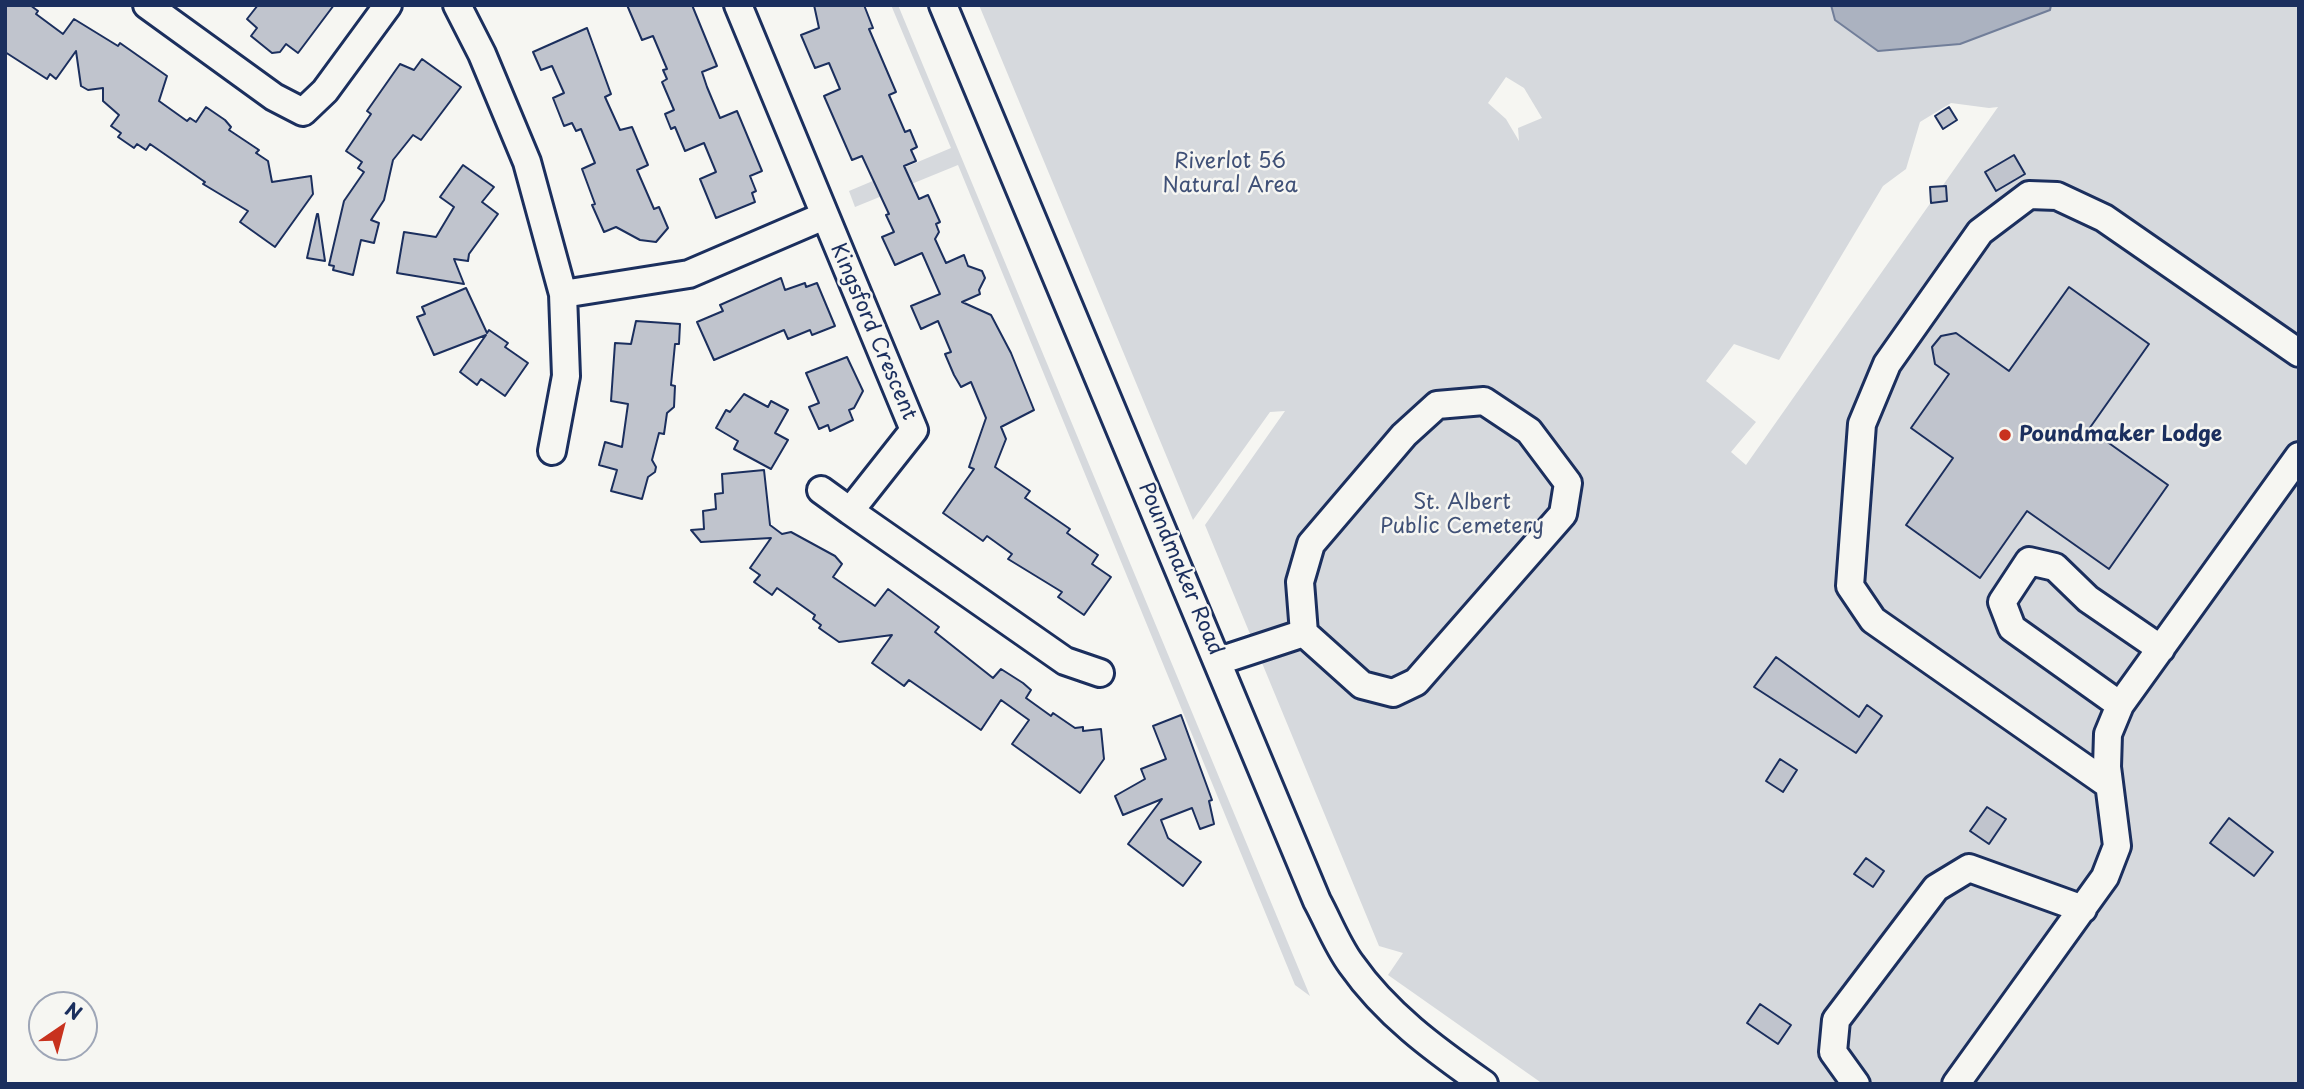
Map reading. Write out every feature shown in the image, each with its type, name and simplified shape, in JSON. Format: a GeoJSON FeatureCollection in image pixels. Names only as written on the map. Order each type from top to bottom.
{"type":"FeatureCollection","features":[{"type":"Feature","properties":{"kind":"street"},"geometry":{"type":"LineString","coordinates":[[148,5],[274,97],[303,112],[325,91],[388,5]]}},
{"type":"Feature","properties":{"kind":"street"},"geometry":{"type":"LineString","coordinates":[[457,5],[482,54],[527,162],[563,294],[566,376],[552,451]]}},
{"type":"Feature","properties":{"kind":"street","name":"Kingsford Crescent"},"geometry":{"type":"LineString","coordinates":[[738,5],[914,429],[850,511]]}},
{"type":"Feature","properties":{"kind":"street","name":"Poundmaker Road"},"geometry":{"type":"LineString","coordinates":[[943,5],[1317,901],[1349,962],[1381,1002],[1431,1047],[1484,1084]]}},
{"type":"Feature","properties":{"kind":"street"},"geometry":{"type":"LineString","coordinates":[[2109,785],[1873,620],[1850,586],[1862,424],[1887,364],[1980,232],[2029,195],[2057,196],[2104,218],[2299,353]]}},
{"type":"Feature","properties":{"kind":"street","name":"Kingsford Crescent"},"geometry":{"type":"LineString","coordinates":[[563,294],[689,274],[824,216]]}},
{"type":"Feature","properties":{"kind":"street"},"geometry":{"type":"LineString","coordinates":[[1485,401],[1529,431],[1568,483],[1563,514],[1416,682],[1393,693],[1362,685],[1304,633],[1300,582],[1311,544],[1404,435],[1437,405],[1485,401]]}},
{"type":"Feature","properties":{"kind":"street"},"geometry":{"type":"LineString","coordinates":[[1956,1084],[2105,877],[2117,846],[2109,785],[2108,734],[2120,705],[2299,456]]}},
{"type":"Feature","properties":{"kind":"street"},"geometry":{"type":"LineString","coordinates":[[821,490],[1065,661],[1100,673]]}},
{"type":"Feature","properties":{"kind":"street"},"geometry":{"type":"LineString","coordinates":[[2120,705],[2012,628],[2003,602],[2029,561],[2055,567],[2088,599],[2161,649]]}},
{"type":"Feature","properties":{"kind":"street"},"geometry":{"type":"LineString","coordinates":[[1219,661],[1304,633]]}},
{"type":"Feature","properties":{"kind":"street"},"geometry":{"type":"LineString","coordinates":[[1856,1084],[1833,1052],[1836,1020],[1936,888],[1969,868],[2082,909]]}},
{"type":"Feature","properties":{"kind":"green space"},"geometry":{"type":"Polygon","coordinates":[[[891,5],[898,5],[1310,996],[1295,985],[958,165],[855,207],[849,191],[951,148],[891,5]]]}},
{"type":"Feature","properties":{"kind":"green space"},"geometry":{"type":"Polygon","coordinates":[[[979,5],[1831,5],[1835,20],[2050,11],[2051,5],[2299,5],[2299,1084],[1543,1084],[1388,975],[1403,953],[1379,946],[1205,525],[1285,411],[1270,412],[1193,520],[979,5]],[[1506,77],[1488,103],[1506,119],[1519,141],[1518,128],[1542,118],[1524,88],[1506,77]],[[1951,103],[1920,122],[1906,169],[1883,186],[1779,360],[1734,344],[1706,381],[1756,422],[1731,452],[1746,465],[1998,107],[1951,103]]]}},
{"type":"Feature","properties":{"kind":"shaded area"},"geometry":{"type":"Polygon","coordinates":[[[1831,5],[2051,5],[2050,10],[1960,44],[1878,51],[1835,20],[1831,5]]]}},
{"type":"Feature","properties":{"kind":"building"},"geometry":{"type":"Polygon","coordinates":[[[5,5],[30,5],[38,11],[36,14],[63,34],[74,19],[118,46],[120,43],[167,76],[159,101],[187,121],[190,118],[196,122],[206,107],[225,120],[231,127],[229,130],[259,150],[256,153],[268,161],[272,182],[311,176],[313,194],[275,247],[240,222],[248,211],[203,184],[205,182],[150,144],[146,150],[137,144],[134,148],[118,137],[121,133],[111,126],[119,115],[103,101],[103,88],[88,90],[81,86],[76,51],[56,79],[50,74],[47,79],[5,52],[5,5]]]}},
{"type":"Feature","properties":{"kind":"building"},"geometry":{"type":"Polygon","coordinates":[[[258,5],[334,5],[298,53],[286,44],[280,52],[272,53],[251,36],[257,28],[247,19],[258,5]]]}},
{"type":"Feature","properties":{"kind":"building"},"geometry":{"type":"Polygon","coordinates":[[[627,5],[692,5],[717,66],[702,72],[720,118],[737,111],[762,171],[750,176],[756,191],[752,193],[755,202],[716,218],[700,179],[716,172],[704,143],[685,151],[675,127],[671,129],[665,114],[674,110],[662,82],[667,79],[663,70],[667,69],[653,36],[642,40],[627,5]]]}},
{"type":"Feature","properties":{"kind":"building"},"geometry":{"type":"Polygon","coordinates":[[[814,5],[864,5],[873,28],[869,29],[896,92],[889,95],[905,132],[910,130],[917,147],[911,150],[916,161],[904,166],[919,199],[928,195],[940,222],[936,224],[939,232],[935,239],[946,263],[964,255],[968,266],[982,271],[985,278],[979,290],[980,294],[962,302],[991,315],[1011,353],[1034,410],[1001,427],[1006,439],[995,467],[1030,491],[1025,498],[1070,529],[1067,533],[1098,555],[1092,564],[1111,577],[1084,615],[1058,597],[1062,592],[1008,559],[1012,554],[987,536],[983,541],[943,513],[974,469],[969,467],[986,418],[971,382],[961,387],[954,375],[945,354],[951,352],[938,321],[921,329],[911,306],[940,294],[922,253],[895,265],[882,237],[894,232],[886,215],[889,214],[862,156],[852,160],[824,96],[840,89],[829,63],[815,68],[801,35],[819,28],[814,5]]]}},
{"type":"Feature","properties":{"kind":"building"},"geometry":{"type":"Polygon","coordinates":[[[587,28],[611,94],[605,97],[620,130],[632,127],[648,165],[637,170],[654,209],[659,207],[668,228],[656,242],[640,240],[616,227],[604,232],[592,205],[595,204],[582,169],[595,163],[581,129],[576,131],[572,123],[564,126],[553,98],[564,93],[552,66],[541,70],[533,52],[587,28]]]}},
{"type":"Feature","properties":{"kind":"building"},"geometry":{"type":"Polygon","coordinates":[[[422,59],[461,87],[421,140],[413,135],[393,160],[384,200],[371,220],[379,223],[374,243],[361,240],[353,275],[333,270],[334,266],[329,265],[344,201],[364,172],[358,168],[362,162],[346,151],[371,114],[367,111],[400,64],[414,70],[422,59]]]}},
{"type":"Feature","properties":{"kind":"building"},"geometry":{"type":"Polygon","coordinates":[[[1949,107],[1957,120],[1943,129],[1935,116],[1949,107]]]}},
{"type":"Feature","properties":{"kind":"building"},"geometry":{"type":"Polygon","coordinates":[[[2014,155],[2025,174],[1996,191],[1985,172],[2014,155]]]}},
{"type":"Feature","properties":{"kind":"building"},"geometry":{"type":"Polygon","coordinates":[[[463,165],[494,187],[482,202],[498,214],[469,254],[468,261],[454,259],[464,284],[397,273],[404,232],[436,237],[454,207],[440,197],[463,165]]]}},
{"type":"Feature","properties":{"kind":"building"},"geometry":{"type":"Polygon","coordinates":[[[1946,186],[1947,201],[1931,203],[1930,187],[1946,186]]]}},
{"type":"Feature","properties":{"kind":"building"},"geometry":{"type":"Polygon","coordinates":[[[318,214],[325,261],[307,258],[318,214]]]}},
{"type":"Feature","properties":{"kind":"building"},"geometry":{"type":"Polygon","coordinates":[[[781,278],[785,290],[805,283],[806,287],[817,283],[835,326],[812,335],[810,330],[788,339],[784,330],[714,360],[697,322],[723,311],[720,305],[781,278]]]}},
{"type":"Feature","properties":{"kind":"building","name":"Poundmaker Lodge"},"geometry":{"type":"Polygon","coordinates":[[[2069,287],[2149,344],[2089,429],[2168,485],[2109,569],[2027,511],[1980,578],[1906,525],[1953,458],[1911,428],[1949,374],[1935,364],[1932,347],[1941,336],[1956,333],[2009,371],[2069,287]]]}},
{"type":"Feature","properties":{"kind":"building"},"geometry":{"type":"Polygon","coordinates":[[[466,288],[487,333],[489,330],[508,343],[505,347],[528,363],[505,396],[481,379],[477,385],[460,372],[486,335],[434,355],[417,317],[425,314],[422,307],[466,288]]]}},
{"type":"Feature","properties":{"kind":"building"},"geometry":{"type":"Polygon","coordinates":[[[636,321],[680,324],[671,385],[675,386],[674,407],[667,413],[664,434],[659,433],[652,460],[656,467],[655,472],[648,477],[642,499],[611,491],[617,470],[599,465],[605,442],[622,447],[628,404],[611,401],[615,343],[631,344],[636,321]]]}},
{"type":"Feature","properties":{"kind":"building"},"geometry":{"type":"Polygon","coordinates":[[[847,357],[863,391],[854,408],[849,410],[853,420],[830,431],[828,425],[819,429],[809,407],[819,403],[806,373],[847,357]]]}},
{"type":"Feature","properties":{"kind":"building"},"geometry":{"type":"Polygon","coordinates":[[[744,394],[768,407],[771,401],[788,410],[775,433],[788,440],[771,469],[734,449],[738,441],[716,428],[726,410],[730,412],[744,394]]]}},
{"type":"Feature","properties":{"kind":"building"},"geometry":{"type":"Polygon","coordinates":[[[764,470],[770,525],[782,534],[791,532],[835,556],[842,564],[833,577],[875,606],[888,589],[939,627],[935,632],[993,678],[1001,669],[1031,690],[1026,698],[1051,716],[1053,713],[1075,728],[1083,727],[1083,731],[1101,729],[1104,759],[1080,793],[1012,744],[1029,720],[1001,700],[981,730],[909,680],[904,686],[872,663],[892,635],[839,642],[819,628],[821,625],[813,619],[815,615],[777,588],[772,595],[754,582],[760,575],[750,568],[771,538],[701,542],[691,530],[704,529],[703,511],[716,509],[715,494],[723,493],[722,474],[764,470]]]}},
{"type":"Feature","properties":{"kind":"building"},"geometry":{"type":"Polygon","coordinates":[[[1776,657],[1859,717],[1867,705],[1882,716],[1856,753],[1754,687],[1776,657]]]}},
{"type":"Feature","properties":{"kind":"building"},"geometry":{"type":"Polygon","coordinates":[[[1181,715],[1212,800],[1209,801],[1214,824],[1200,829],[1192,808],[1161,820],[1168,838],[1201,862],[1183,886],[1128,844],[1162,799],[1123,815],[1115,796],[1145,779],[1141,769],[1166,759],[1153,726],[1181,715]]]}},
{"type":"Feature","properties":{"kind":"building"},"geometry":{"type":"Polygon","coordinates":[[[1780,759],[1797,770],[1783,792],[1766,781],[1780,759]]]}},
{"type":"Feature","properties":{"kind":"building"},"geometry":{"type":"Polygon","coordinates":[[[1987,807],[2006,819],[1989,844],[1970,831],[1987,807]]]}},
{"type":"Feature","properties":{"kind":"building"},"geometry":{"type":"Polygon","coordinates":[[[2229,818],[2273,852],[2254,876],[2210,843],[2229,818]]]}},
{"type":"Feature","properties":{"kind":"building"},"geometry":{"type":"Polygon","coordinates":[[[1866,858],[1884,871],[1873,887],[1854,874],[1866,858]]]}},
{"type":"Feature","properties":{"kind":"building"},"geometry":{"type":"Polygon","coordinates":[[[1760,1004],[1791,1025],[1778,1044],[1747,1023],[1760,1004]]]}},
{"type":"Feature","properties":{"kind":"place","name":"Poundmaker Lodge"},"geometry":{"type":"Point","coordinates":[2005,435]}},
{"type":"Feature","properties":{"kind":"park label","name":"Riverlot 56 Natural Area"},"geometry":{"type":"Point","coordinates":[1230,174]}},
{"type":"Feature","properties":{"kind":"park label","name":"St. Albert Public Cemetery"},"geometry":{"type":"Point","coordinates":[1462,515]}}]}
